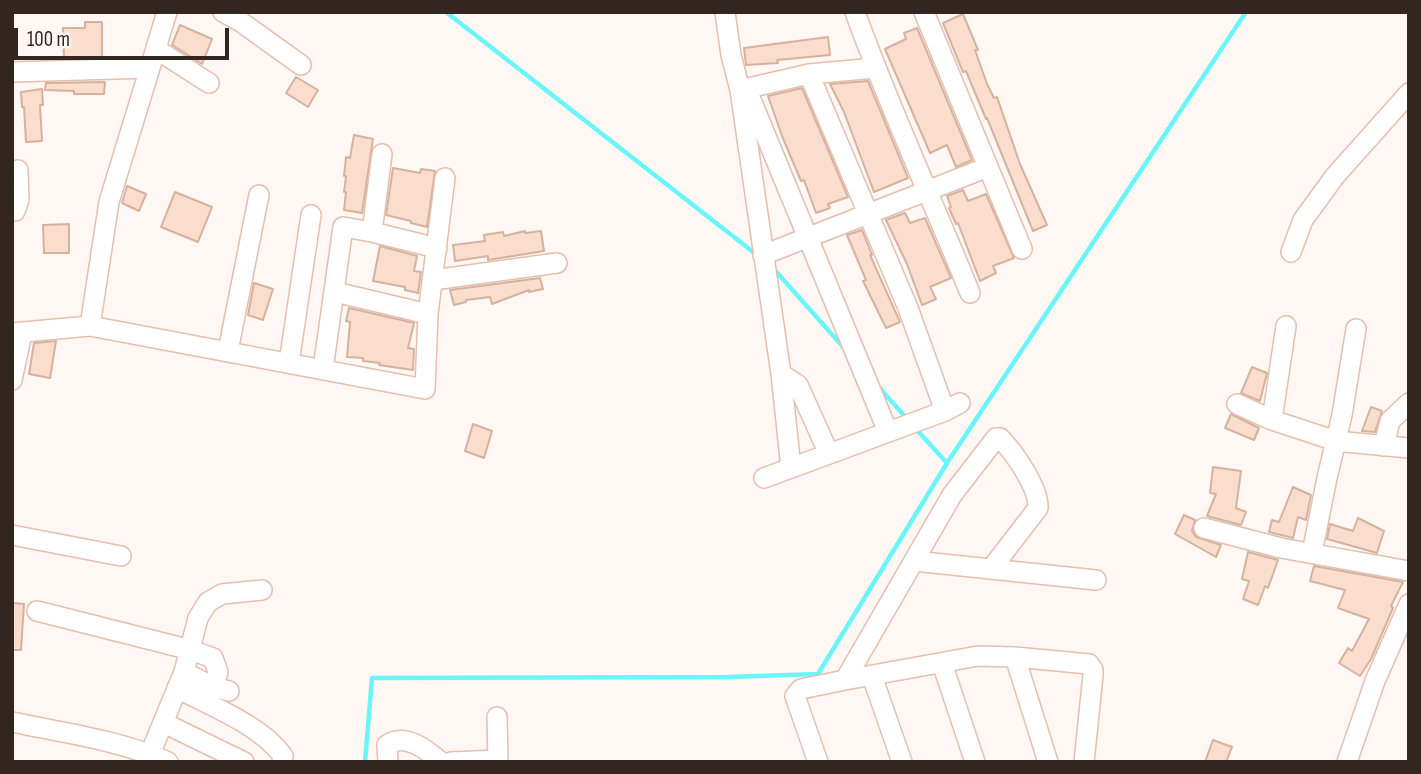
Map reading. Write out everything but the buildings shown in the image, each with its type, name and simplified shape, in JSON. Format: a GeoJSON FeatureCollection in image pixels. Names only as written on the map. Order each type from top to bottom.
{"type":"FeatureCollection","features":[{"type":"Feature","properties":{"kind":"street"},"geometry":{"type":"LineString","coordinates":[[90,326],[109,202],[167,12]]}},
{"type":"Feature","properties":{"kind":"street"},"geometry":{"type":"LineString","coordinates":[[223,12],[243,17],[301,65]]}},
{"type":"Feature","properties":{"kind":"street"},"geometry":{"type":"LineString","coordinates":[[725,12],[731,55],[743,89],[888,432]]}},
{"type":"Feature","properties":{"kind":"street"},"geometry":{"type":"LineString","coordinates":[[855,12],[875,68],[970,292]]}},
{"type":"Feature","properties":{"kind":"street"},"geometry":{"type":"LineString","coordinates":[[924,12],[1022,249]]}},
{"type":"Feature","properties":{"kind":"street"},"geometry":{"type":"LineString","coordinates":[[12,72],[153,58],[209,83]]}},
{"type":"Feature","properties":{"kind":"street"},"geometry":{"type":"LineString","coordinates":[[743,89],[809,74],[875,68]]}},
{"type":"Feature","properties":{"kind":"street"},"geometry":{"type":"LineString","coordinates":[[764,478],[952,407],[809,74]]}},
{"type":"Feature","properties":{"kind":"street"},"geometry":{"type":"LineString","coordinates":[[743,89],[791,468]]}},
{"type":"Feature","properties":{"kind":"street"},"geometry":{"type":"LineString","coordinates":[[1292,252],[1303,220],[1327,187],[1409,93]]}},
{"type":"Feature","properties":{"kind":"street"},"geometry":{"type":"LineString","coordinates":[[372,232],[382,154]]}},
{"type":"Feature","properties":{"kind":"street"},"geometry":{"type":"LineString","coordinates":[[764,258],[807,237],[988,167]]}},
{"type":"Feature","properties":{"kind":"street"},"geometry":{"type":"LineString","coordinates":[[12,211],[15,211],[19,200],[18,170]]}},
{"type":"Feature","properties":{"kind":"street"},"geometry":{"type":"LineString","coordinates":[[12,380],[17,333],[90,326],[425,389],[428,314],[445,178]]}},
{"type":"Feature","properties":{"kind":"street"},"geometry":{"type":"LineString","coordinates":[[228,351],[259,195]]}},
{"type":"Feature","properties":{"kind":"street"},"geometry":{"type":"LineString","coordinates":[[289,363],[311,215]]}},
{"type":"Feature","properties":{"kind":"street"},"geometry":{"type":"LineString","coordinates":[[323,369],[341,230],[346,226],[438,248]]}},
{"type":"Feature","properties":{"kind":"street"},"geometry":{"type":"LineString","coordinates":[[433,280],[557,263]]}},
{"type":"Feature","properties":{"kind":"street"},"geometry":{"type":"LineString","coordinates":[[335,292],[428,314]]}},
{"type":"Feature","properties":{"kind":"street"},"geometry":{"type":"LineString","coordinates":[[1272,421],[1286,326]]}},
{"type":"Feature","properties":{"kind":"street"},"geometry":{"type":"LineString","coordinates":[[1312,554],[1342,415],[1356,329]]}},
{"type":"Feature","properties":{"kind":"street"},"geometry":{"type":"LineString","coordinates":[[781,374],[798,385],[829,454]]}},
{"type":"Feature","properties":{"kind":"street"},"geometry":{"type":"LineString","coordinates":[[1384,446],[1390,421],[1409,403]]}},
{"type":"Feature","properties":{"kind":"street"},"geometry":{"type":"LineString","coordinates":[[1237,404],[1272,421],[1336,441],[1409,449]]}},
{"type":"Feature","properties":{"kind":"street"},"geometry":{"type":"LineString","coordinates":[[845,680],[953,495],[996,438],[1000,438],[1039,498],[1038,508],[990,569]]}},
{"type":"Feature","properties":{"kind":"street"},"geometry":{"type":"LineString","coordinates":[[1204,528],[1281,548],[1409,571]]}},
{"type":"Feature","properties":{"kind":"street"},"geometry":{"type":"LineString","coordinates":[[12,535],[121,556]]}},
{"type":"Feature","properties":{"kind":"street"},"geometry":{"type":"LineString","coordinates":[[914,561],[1096,580]]}},
{"type":"Feature","properties":{"kind":"street"},"geometry":{"type":"LineString","coordinates":[[12,722],[78,735],[159,758],[164,723],[191,650],[198,618],[208,602],[222,594],[262,590]]}},
{"type":"Feature","properties":{"kind":"street"},"geometry":{"type":"LineString","coordinates":[[1347,762],[1375,681],[1409,604]]}},
{"type":"Feature","properties":{"kind":"street"},"geometry":{"type":"LineString","coordinates":[[37,611],[191,650],[212,658],[216,663],[221,689],[180,680]]}},
{"type":"Feature","properties":{"kind":"street"},"geometry":{"type":"LineString","coordinates":[[818,762],[794,696],[801,689],[978,656],[1089,664],[1093,670],[1084,762]]}},
{"type":"Feature","properties":{"kind":"street"},"geometry":{"type":"LineString","coordinates":[[1015,657],[1048,762]]}},
{"type":"Feature","properties":{"kind":"street"},"geometry":{"type":"LineString","coordinates":[[942,663],[975,762]]}},
{"type":"Feature","properties":{"kind":"street"},"geometry":{"type":"LineString","coordinates":[[872,676],[902,762]]}},
{"type":"Feature","properties":{"kind":"street"},"geometry":{"type":"LineString","coordinates":[[180,680],[275,745],[283,756],[282,762]]}},
{"type":"Feature","properties":{"kind":"street"},"geometry":{"type":"LineString","coordinates":[[452,762],[498,761],[498,718]]}},
{"type":"Feature","properties":{"kind":"street"},"geometry":{"type":"LineString","coordinates":[[164,723],[244,762]]}},
{"type":"Feature","properties":{"kind":"street"},"geometry":{"type":"LineString","coordinates":[[225,752],[244,724]]}},
{"type":"Feature","properties":{"kind":"street"},"geometry":{"type":"LineString","coordinates":[[388,762],[387,745],[395,741],[406,741],[425,749],[441,762]]}},
{"type":"Feature","properties":{"kind":"waterway"},"geometry":{"type":"LineString","coordinates":[[446,12],[757,255]]}},
{"type":"Feature","properties":{"kind":"waterway"},"geometry":{"type":"LineString","coordinates":[[365,762],[372,678],[728,677],[818,674],[947,463],[1246,12]]}},
{"type":"Feature","properties":{"kind":"waterway"},"geometry":{"type":"LineString","coordinates":[[772,267],[845,349]]}},
{"type":"Feature","properties":{"kind":"waterway"},"geometry":{"type":"LineString","coordinates":[[877,385],[908,420]]}},
{"type":"Feature","properties":{"kind":"waterway"},"geometry":{"type":"LineString","coordinates":[[916,429],[947,463]]}}]}
